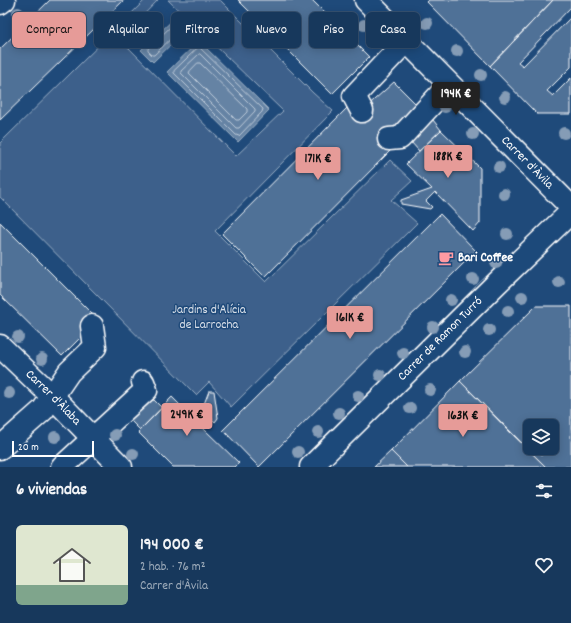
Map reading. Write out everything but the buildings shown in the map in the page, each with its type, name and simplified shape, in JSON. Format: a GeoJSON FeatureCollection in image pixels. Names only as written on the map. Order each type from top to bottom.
{"type":"FeatureCollection","features":[{"type":"Feature","properties":{"kind":"street"},"geometry":{"type":"LineString","coordinates":[[0,3],[4,0]]}},
{"type":"Feature","properties":{"kind":"street","name":"Carrer d'Àvila"},"geometry":{"type":"LineString","coordinates":[[366,0],[378,12]]}},
{"type":"Feature","properties":{"kind":"street"},"geometry":{"type":"LineString","coordinates":[[352,98],[399,48]]}},
{"type":"Feature","properties":{"kind":"street","name":"Carrer d'Àvila"},"geometry":{"type":"LineString","coordinates":[[413,48],[571,207]]}},
{"type":"Feature","properties":{"kind":"street"},"geometry":{"type":"LineString","coordinates":[[389,140],[400,138],[449,85]]}},
{"type":"Feature","properties":{"kind":"street","name":"Carrer de Ramon Turró"},"geometry":{"type":"LineString","coordinates":[[311,467],[571,212]]}},
{"type":"Feature","properties":{"kind":"street"},"geometry":{"type":"LineString","coordinates":[[0,448],[43,410],[69,372],[95,347],[92,326]]}},
{"type":"Feature","properties":{"kind":"street","name":"Carrer d'Àlaba"},"geometry":{"type":"LineString","coordinates":[[0,346],[52,396],[121,467]]}},
{"type":"Feature","properties":{"kind":"street"},"geometry":{"type":"LineString","coordinates":[[62,467],[146,390],[143,382]]}},
{"type":"Feature","properties":{"kind":"green space"},"geometry":{"type":"Polygon","coordinates":[[[145,0],[158,0],[146,12],[133,12],[145,0]]]}},
{"type":"Feature","properties":{"kind":"green space"},"geometry":{"type":"Polygon","coordinates":[[[168,0],[220,0],[232,12],[180,12],[168,0]]]}},
{"type":"Feature","properties":{"kind":"green space","name":"Jardins d'Alícia de Larrocha"},"geometry":{"type":"Polygon","coordinates":[[[234,14],[242,22],[242,48],[268,48],[333,111],[215,231],[266,282],[390,160],[412,181],[391,200],[417,223],[231,407],[209,382],[196,395],[0,197],[0,143],[96,48],[129,48],[236,156],[283,111],[218,48],[234,48],[234,14]]]}},
{"type":"Feature","properties":{"kind":"water"},"geometry":{"type":"Polygon","coordinates":[[[171,22],[171,45],[153,62],[141,50],[143,48],[163,48],[163,29],[171,22]]]}},
{"type":"Feature","properties":{"kind":"water"},"geometry":{"type":"Polygon","coordinates":[[[192,48],[206,48],[269,110],[238,142],[167,72],[192,48]]]}},
{"type":"Feature","properties":{"kind":"place","name":"Bari Coffee"},"geometry":{"type":"Point","coordinates":[446,258]}}]}
